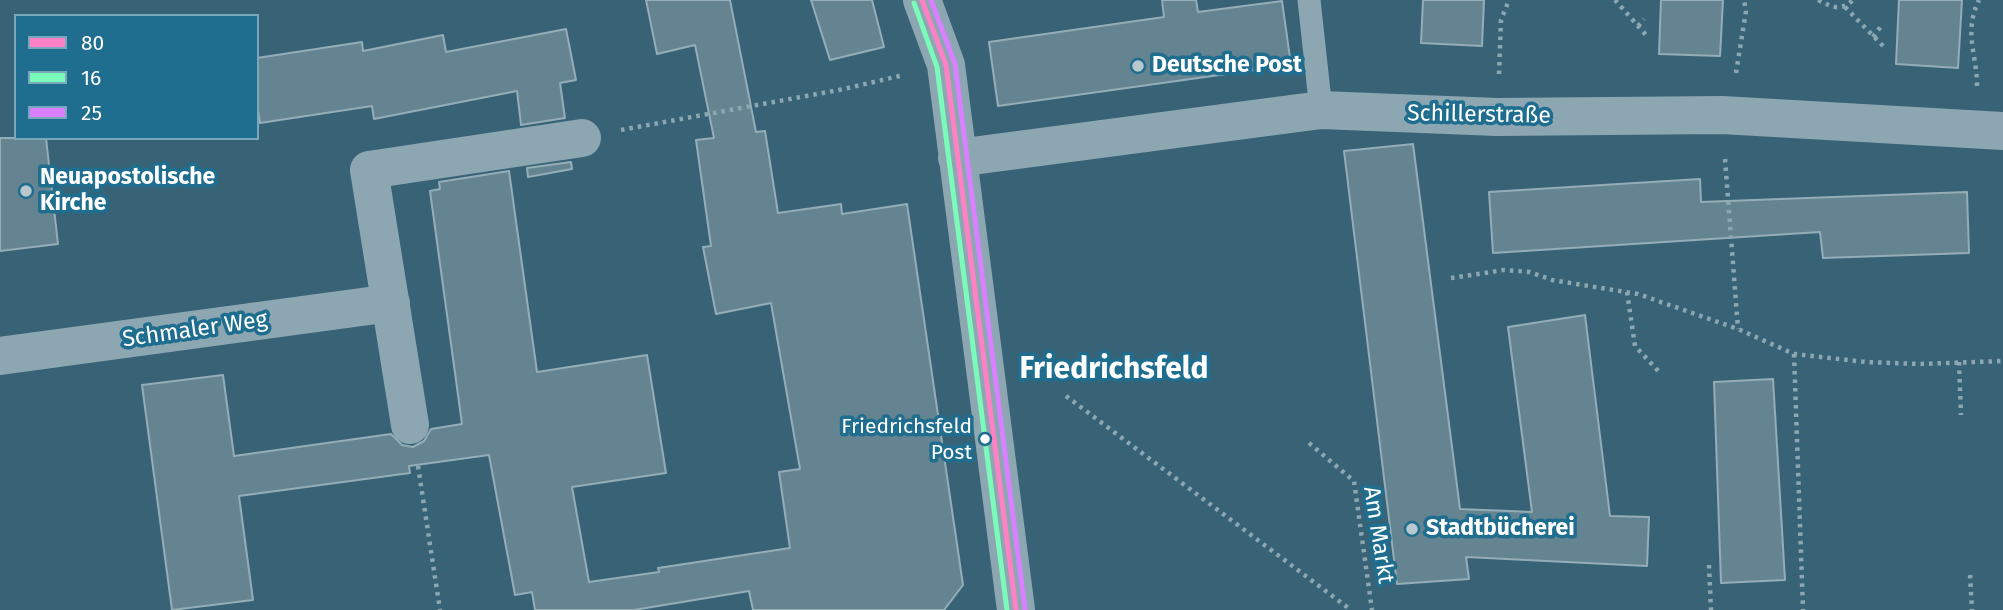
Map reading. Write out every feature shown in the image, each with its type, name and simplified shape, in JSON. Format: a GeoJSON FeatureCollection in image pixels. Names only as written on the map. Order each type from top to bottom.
{"type":"FeatureCollection","features":[{"type":"Feature","properties":{"kind":"street"},"geometry":{"type":"LineString","coordinates":[[922,0],[946,65],[1016,610]]}},
{"type":"Feature","properties":{"kind":"street","name":"Schillerstraße"},"geometry":{"type":"LineString","coordinates":[[957,158],[1321,110],[1497,117],[1727,115],[1989,130]]}},
{"type":"Feature","properties":{"kind":"street"},"geometry":{"type":"LineString","coordinates":[[410,425],[369,170],[582,138]]}},
{"type":"Feature","properties":{"kind":"street","name":"Schmaler Weg"},"geometry":{"type":"LineString","coordinates":[[0,356],[391,303]]}},
{"type":"Feature","properties":{"kind":"lane"},"geometry":{"type":"LineString","coordinates":[[1309,0],[1321,110]]}},
{"type":"Feature","properties":{"kind":"path"},"geometry":{"type":"LineString","coordinates":[[1497,117],[1501,20],[1509,0]]}},
{"type":"Feature","properties":{"kind":"path"},"geometry":{"type":"LineString","coordinates":[[1615,0],[1646,35]]}},
{"type":"Feature","properties":{"kind":"path"},"geometry":{"type":"LineString","coordinates":[[1738,329],[1727,115],[1746,11],[1744,0]]}},
{"type":"Feature","properties":{"kind":"path"},"geometry":{"type":"LineString","coordinates":[[1818,0],[1835,8],[1845,7],[1853,0]]}},
{"type":"Feature","properties":{"kind":"path"},"geometry":{"type":"LineString","coordinates":[[1979,0],[1973,12],[1970,42],[1989,130]]}},
{"type":"Feature","properties":{"kind":"path"},"geometry":{"type":"LineString","coordinates":[[1845,7],[1885,48]]}},
{"type":"Feature","properties":{"kind":"path"},"geometry":{"type":"LineString","coordinates":[[1638,26],[1644,19]]}},
{"type":"Feature","properties":{"kind":"path"},"geometry":{"type":"LineString","coordinates":[[1873,37],[1882,26]]}},
{"type":"Feature","properties":{"kind":"path"},"geometry":{"type":"LineString","coordinates":[[582,138],[839,90],[946,65]]}},
{"type":"Feature","properties":{"kind":"path"},"geometry":{"type":"LineString","coordinates":[[1451,278],[1504,270],[1530,272],[1552,280],[1627,292],[1738,329],[1794,354],[1867,362],[2003,361]]}},
{"type":"Feature","properties":{"kind":"path"},"geometry":{"type":"LineString","coordinates":[[1627,292],[1635,346],[1661,374]]}},
{"type":"Feature","properties":{"kind":"path"},"geometry":{"type":"LineString","coordinates":[[1794,354],[1803,610]]}},
{"type":"Feature","properties":{"kind":"path"},"geometry":{"type":"LineString","coordinates":[[1958,362],[1961,415]]}},
{"type":"Feature","properties":{"kind":"path"},"geometry":{"type":"LineString","coordinates":[[1066,396],[1351,610]]}},
{"type":"Feature","properties":{"kind":"path"},"geometry":{"type":"LineString","coordinates":[[410,425],[440,610]]}},
{"type":"Feature","properties":{"kind":"path","name":"Am Markt"},"geometry":{"type":"LineString","coordinates":[[1309,443],[1354,481],[1372,610]]}},
{"type":"Feature","properties":{"kind":"path"},"geometry":{"type":"LineString","coordinates":[[1709,565],[1711,610]]}},
{"type":"Feature","properties":{"kind":"path"},"geometry":{"type":"LineString","coordinates":[[1970,575],[1972,610]]}},
{"type":"Feature","properties":{"kind":"building"},"geometry":{"type":"Polygon","coordinates":[[[646,0],[730,0],[756,132],[765,131],[778,213],[841,204],[842,214],[907,204],[963,585],[944,610],[753,610],[749,591],[634,610],[535,610],[532,592],[515,595],[489,455],[409,466],[410,473],[239,496],[253,600],[172,610],[142,385],[223,375],[234,456],[391,434],[402,445],[413,447],[424,441],[431,429],[462,424],[430,191],[440,189],[439,182],[509,171],[537,372],[647,355],[666,473],[572,487],[589,582],[659,572],[658,568],[790,548],[779,472],[800,469],[771,303],[716,314],[703,247],[711,246],[696,140],[714,138],[695,45],[657,54],[646,0]]]}},
{"type":"Feature","properties":{"kind":"building"},"geometry":{"type":"Polygon","coordinates":[[[811,0],[872,0],[884,47],[830,60],[811,0]]]}},
{"type":"Feature","properties":{"kind":"building"},"geometry":{"type":"Polygon","coordinates":[[[1162,0],[1196,0],[1198,12],[1282,1],[1291,65],[998,106],[989,42],[1164,17],[1162,0]]]}},
{"type":"Feature","properties":{"kind":"building"},"geometry":{"type":"Polygon","coordinates":[[[1423,0],[1484,0],[1482,46],[1421,43],[1423,0]]]}},
{"type":"Feature","properties":{"kind":"building"},"geometry":{"type":"Polygon","coordinates":[[[1661,0],[1723,0],[1720,56],[1659,54],[1661,0]]]}},
{"type":"Feature","properties":{"kind":"building"},"geometry":{"type":"Polygon","coordinates":[[[1899,0],[1962,0],[1958,68],[1896,64],[1899,0]]]}},
{"type":"Feature","properties":{"kind":"building"},"geometry":{"type":"Polygon","coordinates":[[[566,29],[576,80],[560,83],[565,118],[521,125],[517,91],[374,119],[372,106],[260,123],[259,58],[362,42],[363,51],[443,35],[446,52],[566,29]]]}},
{"type":"Feature","properties":{"kind":"building","name":"Neuapostolische Kirche"},"geometry":{"type":"Polygon","coordinates":[[[0,138],[46,140],[58,244],[0,251],[0,138]]]}},
{"type":"Feature","properties":{"kind":"building"},"geometry":{"type":"Polygon","coordinates":[[[1413,144],[1460,509],[1532,512],[1508,327],[1585,315],[1610,516],[1649,517],[1647,566],[1466,557],[1469,579],[1397,584],[1344,151],[1413,144]]]}},
{"type":"Feature","properties":{"kind":"building"},"geometry":{"type":"Polygon","coordinates":[[[571,162],[572,169],[528,177],[527,168],[571,162]]]}},
{"type":"Feature","properties":{"kind":"building"},"geometry":{"type":"Polygon","coordinates":[[[1700,179],[1701,202],[1967,192],[1969,253],[1823,258],[1820,232],[1493,253],[1489,192],[1700,179]]]}},
{"type":"Feature","properties":{"kind":"building"},"geometry":{"type":"Polygon","coordinates":[[[1773,379],[1785,580],[1721,583],[1714,382],[1773,379]]]}},
{"type":"Feature","properties":{"kind":"transit line","name":"80"},"geometry":{"type":"LineString","coordinates":[[922,0],[946,65],[1016,610]]}},
{"type":"Feature","properties":{"kind":"transit line","name":"25"},"geometry":{"type":"LineString","coordinates":[[931,0],[955,64],[1025,609]]}},
{"type":"Feature","properties":{"kind":"transit line","name":"16"},"geometry":{"type":"LineString","coordinates":[[914,3],[937,67],[1007,610]]}},
{"type":"Feature","properties":{"kind":"place","name":"Deutsche Post"},"geometry":{"type":"Point","coordinates":[1138,66]}},
{"type":"Feature","properties":{"kind":"place","name":"Neuapostolische Kirche"},"geometry":{"type":"Point","coordinates":[26,191]}},
{"type":"Feature","properties":{"kind":"place","name":"Friedrichsfeld Post"},"geometry":{"type":"Point","coordinates":[985,439]}},
{"type":"Feature","properties":{"kind":"place","name":"Stadtbücherei"},"geometry":{"type":"Point","coordinates":[1412,529]}},
{"type":"Feature","properties":{"kind":"district","name":"Friedrichsfeld"},"geometry":{"type":"Point","coordinates":[1114,370]}}]}
